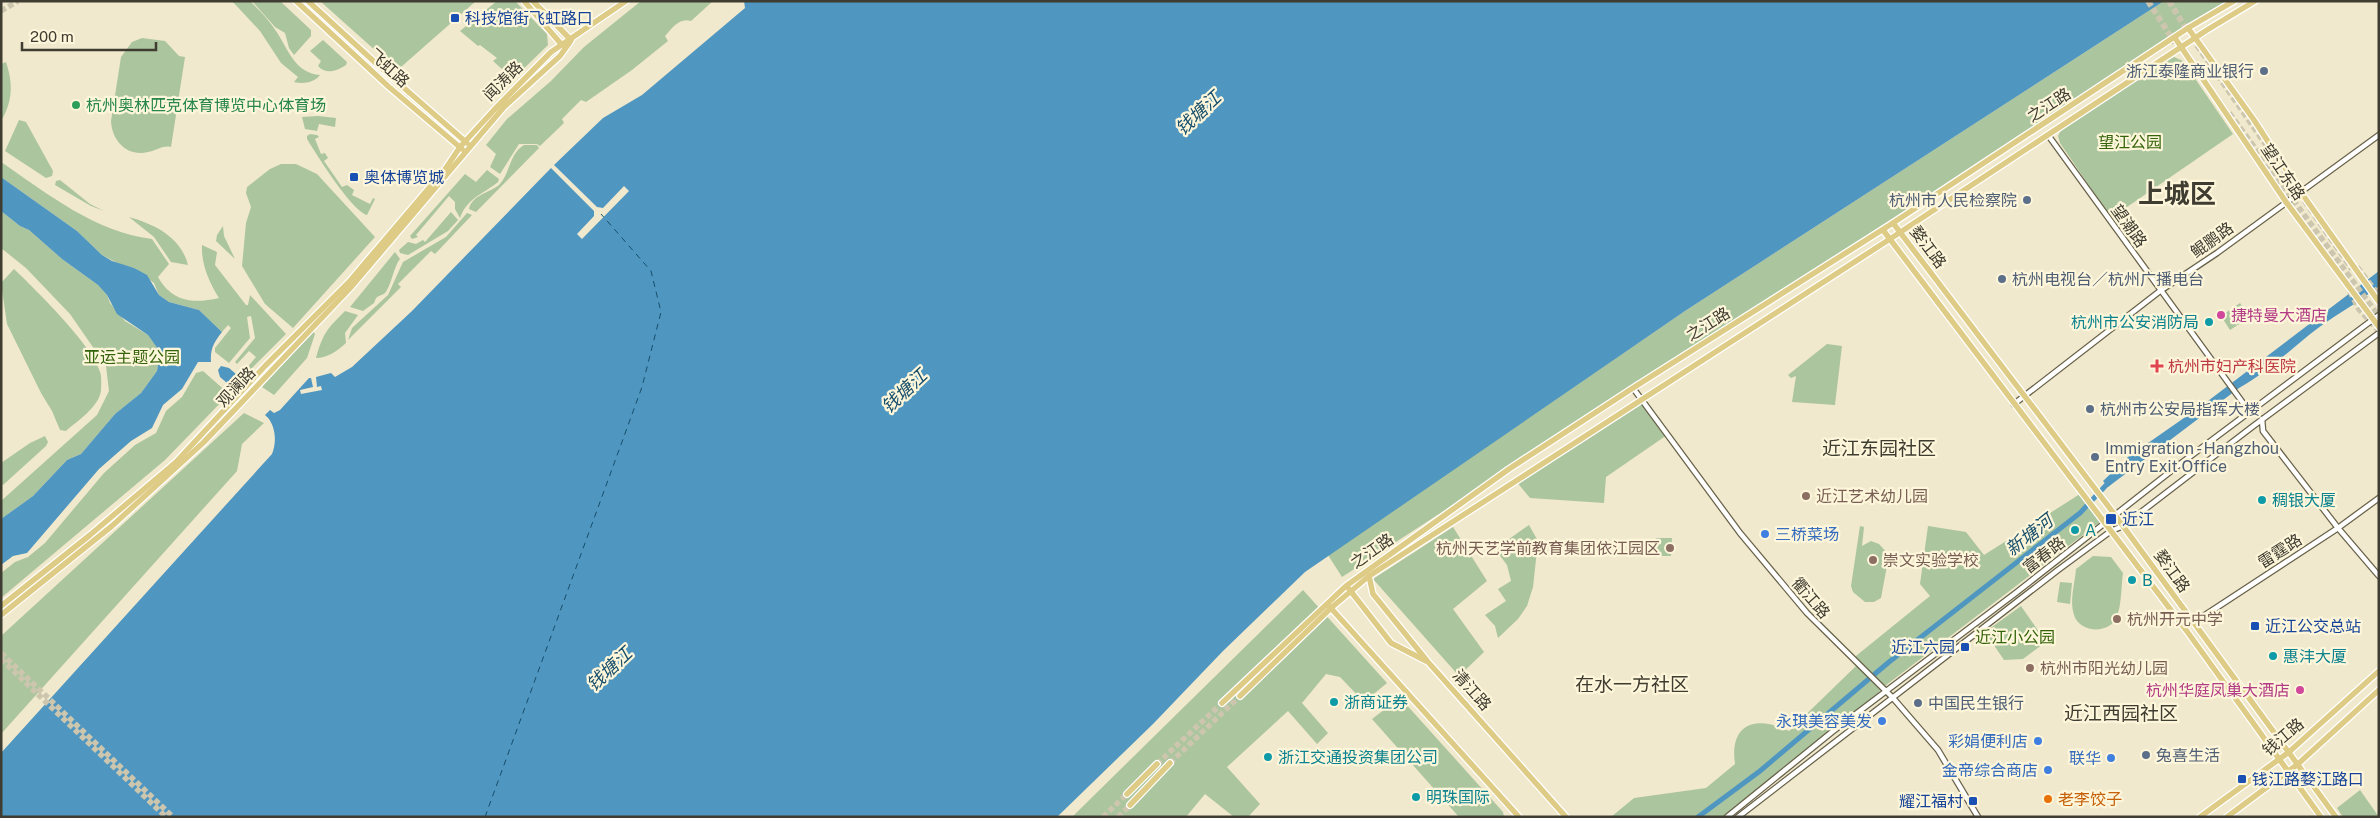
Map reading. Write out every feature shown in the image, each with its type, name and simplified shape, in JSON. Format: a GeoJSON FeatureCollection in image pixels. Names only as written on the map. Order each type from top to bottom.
{"type":"FeatureCollection","features":[{"type":"Feature","properties":{"kind":"main road","name":"飞虹路"},"geometry":{"type":"LineString","coordinates":[[296,1],[389,87],[466,152]]}},
{"type":"Feature","properties":{"kind":"main road","name":"飞虹路"},"geometry":{"type":"LineString","coordinates":[[308,1],[470,146]]}},
{"type":"Feature","properties":{"kind":"main road"},"geometry":{"type":"LineString","coordinates":[[524,1],[562,45]]}},
{"type":"Feature","properties":{"kind":"main road"},"geometry":{"type":"LineString","coordinates":[[533,1],[571,40]]}},
{"type":"Feature","properties":{"kind":"main road","name":"闻涛路"},"geometry":{"type":"LineString","coordinates":[[460,147],[551,52],[626,1]]}},
{"type":"Feature","properties":{"kind":"main road","name":"之江路"},"geometry":{"type":"LineString","coordinates":[[1222,703],[1326,602],[1509,469],[1883,230],[2188,28],[2234,1]]}},
{"type":"Feature","properties":{"kind":"main road","name":"之江路"},"geometry":{"type":"LineString","coordinates":[[1240,696],[1331,608],[1369,576],[2254,1]]}},
{"type":"Feature","properties":{"kind":"main road","name":"望江东路"},"geometry":{"type":"LineString","coordinates":[[2188,28],[2254,120],[2300,192],[2377,300]]}},
{"type":"Feature","properties":{"kind":"main road","name":"望江东路"},"geometry":{"type":"LineString","coordinates":[[2175,38],[2286,202],[2364,306],[2376,317],[2379,327]]}},
{"type":"Feature","properties":{"kind":"main road","name":"闻涛路"},"geometry":{"type":"LineString","coordinates":[[466,152],[504,107],[560,56],[571,40]]}},
{"type":"Feature","properties":{"kind":"main road","name":"观澜路"},"geometry":{"type":"LineString","coordinates":[[286,350],[349,282],[446,168],[460,147]]}},
{"type":"Feature","properties":{"kind":"main road","name":"观澜路"},"geometry":{"type":"LineString","coordinates":[[1,615],[112,526],[182,459],[286,350],[352,286],[466,152]]}},
{"type":"Feature","properties":{"kind":"main road","name":"婺江路"},"geometry":{"type":"LineString","coordinates":[[1893,223],[2115,515],[2336,817]]}},
{"type":"Feature","properties":{"kind":"main road","name":"婺江路"},"geometry":{"type":"LineString","coordinates":[[1883,230],[2111,531],[2320,817]]}},
{"type":"Feature","properties":{"kind":"main road","name":"观澜路"},"geometry":{"type":"LineString","coordinates":[[1,606],[182,459]]}},
{"type":"Feature","properties":{"kind":"main road","name":"清江路"},"geometry":{"type":"LineString","coordinates":[[1369,576],[1373,594],[1428,662],[1566,817]]}},
{"type":"Feature","properties":{"kind":"main road"},"geometry":{"type":"LineString","coordinates":[[1346,586],[1391,643],[1428,662]]}},
{"type":"Feature","properties":{"kind":"main road"},"geometry":{"type":"LineString","coordinates":[[1326,602],[1519,817]]}},
{"type":"Feature","properties":{"kind":"main road","name":"钱江路"},"geometry":{"type":"LineString","coordinates":[[2200,817],[2280,760],[2379,671]]}},
{"type":"Feature","properties":{"kind":"main road","name":"钱江路"},"geometry":{"type":"LineString","coordinates":[[2227,817],[2298,764],[2379,690]]}},
{"type":"Feature","properties":{"kind":"main road"},"geometry":{"type":"LineString","coordinates":[[1130,805],[1170,763]]}},
{"type":"Feature","properties":{"kind":"main road"},"geometry":{"type":"LineString","coordinates":[[1127,794],[1157,764]]}},
{"type":"Feature","properties":{"kind":"street","name":"望潮路"},"geometry":{"type":"LineString","coordinates":[[2048,135],[2242,401],[2255,408]]}},
{"type":"Feature","properties":{"kind":"street","name":"鲲鹏路"},"geometry":{"type":"LineString","coordinates":[[2014,404],[2160,290],[2191,271],[2379,135]]}},
{"type":"Feature","properties":{"kind":"street","name":"富春路"},"geometry":{"type":"LineString","coordinates":[[1727,817],[1885,692],[2376,317]]}},
{"type":"Feature","properties":{"kind":"street","name":"富春路"},"geometry":{"type":"LineString","coordinates":[[1738,817],[2111,531],[2123,526],[2252,426],[2379,333]]}},
{"type":"Feature","properties":{"kind":"street","name":"衢江路"},"geometry":{"type":"LineString","coordinates":[[1633,388],[1745,539],[1807,613],[1893,698],[1938,750],[1978,817]]}},
{"type":"Feature","properties":{"kind":"street"},"geometry":{"type":"LineString","coordinates":[[2242,401],[2244,416]]}},
{"type":"Feature","properties":{"kind":"street"},"geometry":{"type":"LineString","coordinates":[[2262,419],[2263,430],[2338,528],[2379,576]]}},
{"type":"Feature","properties":{"kind":"street"},"geometry":{"type":"LineString","coordinates":[[2252,426],[2263,430]]}},
{"type":"Feature","properties":{"kind":"street","name":"雷霆路"},"geometry":{"type":"LineString","coordinates":[[2193,623],[2338,528],[2379,498]]}},
{"type":"Feature","properties":{"kind":"green space"},"geometry":{"type":"Polygon","coordinates":[[[232,1],[250,1],[272,25],[299,66],[320,75],[315,80],[308,82],[294,82],[298,77],[281,63],[260,31],[232,1]]]}},
{"type":"Feature","properties":{"kind":"green space"},"geometry":{"type":"Polygon","coordinates":[[[252,1],[280,1],[311,30],[311,36],[294,55],[289,48],[285,33],[275,27],[252,1]]]}},
{"type":"Feature","properties":{"kind":"green space"},"geometry":{"type":"Polygon","coordinates":[[[320,1],[476,1],[401,67],[395,68],[320,1]]]}},
{"type":"Feature","properties":{"kind":"green space"},"geometry":{"type":"Polygon","coordinates":[[[497,1],[515,1],[547,34],[548,45],[513,79],[493,61],[497,58],[480,45],[478,46],[460,31],[497,1]]]}},
{"type":"Feature","properties":{"kind":"green space"},"geometry":{"type":"Polygon","coordinates":[[[641,1],[713,1],[691,21],[687,20],[676,24],[665,36],[668,41],[632,70],[586,102],[581,100],[562,119],[564,123],[540,146],[537,144],[519,144],[500,174],[490,167],[496,154],[486,145],[507,119],[551,81],[584,47],[641,1]]]}},
{"type":"Feature","properties":{"kind":"green space"},"geometry":{"type":"Polygon","coordinates":[[[2164,1],[2226,1],[1883,230],[1633,388],[1342,577],[1328,555],[1685,311],[2164,1]]]}},
{"type":"Feature","properties":{"kind":"green space"},"geometry":{"type":"Polygon","coordinates":[[[142,38],[165,41],[179,56],[185,57],[171,147],[140,153],[127,150],[122,146],[114,135],[111,121],[121,57],[132,42],[142,38]]]}},
{"type":"Feature","properties":{"kind":"green space"},"geometry":{"type":"Polygon","coordinates":[[[323,40],[347,62],[346,65],[332,71],[321,69],[318,66],[321,61],[310,51],[323,40]]]}},
{"type":"Feature","properties":{"kind":"green space","name":"望江公园"},"geometry":{"type":"Polygon","coordinates":[[[2174,57],[2183,61],[2233,134],[2111,218],[2060,143],[2058,136],[2061,130],[2107,96],[2174,57]]]}},
{"type":"Feature","properties":{"kind":"green space"},"geometry":{"type":"Polygon","coordinates":[[[6,62],[11,92],[8,106],[1,121],[1,64],[6,62]]]}},
{"type":"Feature","properties":{"kind":"green space"},"geometry":{"type":"Polygon","coordinates":[[[302,117],[336,118],[335,127],[319,124],[317,131],[305,129],[302,117]]]}},
{"type":"Feature","properties":{"kind":"green space"},"geometry":{"type":"Polygon","coordinates":[[[19,120],[26,122],[53,171],[52,176],[46,178],[5,151],[19,120]]]}},
{"type":"Feature","properties":{"kind":"green space"},"geometry":{"type":"Polygon","coordinates":[[[310,134],[319,137],[315,139],[321,154],[325,153],[328,158],[324,161],[342,187],[347,185],[354,190],[352,195],[370,204],[373,198],[375,199],[367,215],[352,203],[318,157],[307,139],[307,136],[310,134]]]}},
{"type":"Feature","properties":{"kind":"green space"},"geometry":{"type":"Polygon","coordinates":[[[524,145],[537,145],[539,148],[476,212],[469,209],[477,197],[499,185],[515,154],[524,145]]]}},
{"type":"Feature","properties":{"kind":"green space"},"geometry":{"type":"Polygon","coordinates":[[[1,162],[54,199],[92,220],[111,229],[152,239],[169,264],[158,277],[170,292],[184,299],[200,301],[219,298],[206,273],[202,245],[217,252],[215,265],[246,305],[248,305],[250,295],[286,334],[247,373],[245,370],[256,357],[249,351],[237,364],[235,362],[255,338],[251,316],[247,317],[250,338],[229,363],[215,352],[215,348],[231,328],[228,325],[222,332],[199,310],[169,302],[159,295],[154,283],[134,268],[121,265],[102,255],[77,231],[1,177],[1,162]]]}},
{"type":"Feature","properties":{"kind":"green space"},"geometry":{"type":"Polygon","coordinates":[[[281,164],[296,164],[317,174],[375,237],[293,328],[265,304],[242,266],[246,223],[251,207],[246,193],[247,187],[270,169],[281,164]]]}},
{"type":"Feature","properties":{"kind":"green space"},"geometry":{"type":"Polygon","coordinates":[[[487,170],[499,179],[498,182],[471,201],[460,218],[455,209],[455,202],[449,196],[416,235],[418,237],[412,239],[410,236],[465,174],[476,182],[487,170]]]}},
{"type":"Feature","properties":{"kind":"green space"},"geometry":{"type":"Polygon","coordinates":[[[60,180],[90,204],[104,211],[91,206],[55,185],[56,181],[60,180]]]}},
{"type":"Feature","properties":{"kind":"green space","name":"亚运主题公园"},"geometry":{"type":"Polygon","coordinates":[[[1,211],[20,226],[29,230],[62,259],[98,285],[125,321],[148,335],[160,352],[157,371],[141,393],[115,414],[81,454],[67,460],[33,496],[1,519],[1,501],[97,415],[109,391],[106,366],[70,314],[26,268],[1,248],[1,211]]]}},
{"type":"Feature","properties":{"kind":"green space"},"geometry":{"type":"Polygon","coordinates":[[[451,212],[458,220],[448,231],[408,255],[400,253],[399,250],[408,242],[416,244],[423,240],[425,242],[451,212]]]}},
{"type":"Feature","properties":{"kind":"green space"},"geometry":{"type":"Polygon","coordinates":[[[467,213],[472,215],[435,254],[431,251],[398,284],[401,287],[348,340],[352,328],[388,295],[403,262],[446,237],[467,213]]]}},
{"type":"Feature","properties":{"kind":"green space"},"geometry":{"type":"Polygon","coordinates":[[[129,217],[157,228],[173,239],[184,255],[188,265],[171,262],[154,237],[129,217]]]}},
{"type":"Feature","properties":{"kind":"green space"},"geometry":{"type":"Polygon","coordinates":[[[223,226],[224,236],[235,259],[216,241],[217,235],[223,226]]]}},
{"type":"Feature","properties":{"kind":"green space"},"geometry":{"type":"Polygon","coordinates":[[[395,252],[400,259],[384,294],[377,297],[374,303],[363,311],[350,307],[395,252]]]}},
{"type":"Feature","properties":{"kind":"green space"},"geometry":{"type":"Polygon","coordinates":[[[14,269],[75,333],[87,348],[100,372],[101,391],[96,403],[66,431],[60,430],[7,324],[1,283],[14,269]]]}},
{"type":"Feature","properties":{"kind":"green space"},"geometry":{"type":"Polygon","coordinates":[[[2240,303],[2250,317],[2230,330],[2221,316],[2240,303]]]}},
{"type":"Feature","properties":{"kind":"green space"},"geometry":{"type":"Polygon","coordinates":[[[345,311],[358,315],[345,333],[346,343],[332,354],[316,358],[326,332],[345,311]]]}},
{"type":"Feature","properties":{"kind":"green space"},"geometry":{"type":"Polygon","coordinates":[[[313,331],[315,334],[307,358],[274,395],[262,387],[313,331]]]}},
{"type":"Feature","properties":{"kind":"green space"},"geometry":{"type":"Polygon","coordinates":[[[1827,344],[1842,346],[1835,405],[1792,402],[1796,376],[1791,378],[1788,375],[1827,344]]]}},
{"type":"Feature","properties":{"kind":"green space"},"geometry":{"type":"Polygon","coordinates":[[[203,371],[229,394],[165,460],[1,598],[1,573],[15,562],[28,557],[45,543],[104,473],[135,445],[156,433],[166,411],[182,397],[196,373],[203,371]]]}},
{"type":"Feature","properties":{"kind":"green space"},"geometry":{"type":"Polygon","coordinates":[[[1641,400],[1667,435],[1606,477],[1604,503],[1530,498],[1516,481],[1641,400]]]}},
{"type":"Feature","properties":{"kind":"green space"},"geometry":{"type":"Polygon","coordinates":[[[244,413],[264,423],[242,444],[237,471],[1,734],[1,636],[244,413]]]}},
{"type":"Feature","properties":{"kind":"green space"},"geometry":{"type":"Polygon","coordinates":[[[45,436],[48,442],[46,446],[3,485],[1,482],[1,463],[30,443],[45,436]]]}},
{"type":"Feature","properties":{"kind":"green space"},"geometry":{"type":"Polygon","coordinates":[[[2080,494],[2100,522],[1881,689],[1878,694],[1723,817],[1611,817],[1634,798],[1706,788],[1735,764],[1734,750],[1736,739],[1741,731],[1748,726],[1766,724],[1789,731],[1856,666],[1851,660],[1930,596],[1920,584],[1928,526],[1966,532],[1984,555],[2080,494]]]}},
{"type":"Feature","properties":{"kind":"green space"},"geometry":{"type":"Polygon","coordinates":[[[1529,525],[1538,541],[1533,587],[1527,606],[1518,619],[1498,638],[1495,626],[1485,615],[1506,601],[1498,589],[1511,581],[1507,565],[1495,549],[1529,525]]]}},
{"type":"Feature","properties":{"kind":"green space"},"geometry":{"type":"Polygon","coordinates":[[[1860,526],[1864,527],[1862,546],[1871,541],[1879,544],[1889,555],[1881,598],[1874,602],[1865,602],[1853,592],[1851,586],[1860,526]]]}},
{"type":"Feature","properties":{"kind":"green space"},"geometry":{"type":"Polygon","coordinates":[[[1453,527],[1487,581],[1453,609],[1484,652],[1459,676],[1373,579],[1453,527]]]}},
{"type":"Feature","properties":{"kind":"green space"},"geometry":{"type":"Polygon","coordinates":[[[1656,538],[1672,538],[1671,556],[1655,556],[1656,538]]]}},
{"type":"Feature","properties":{"kind":"green space"},"geometry":{"type":"Polygon","coordinates":[[[2093,556],[2111,557],[2123,573],[2119,611],[2114,622],[2102,629],[2082,626],[2074,615],[2072,604],[2076,569],[2093,556]]]}},
{"type":"Feature","properties":{"kind":"green space"},"geometry":{"type":"Polygon","coordinates":[[[2060,582],[2072,583],[2070,604],[2057,602],[2060,582]]]}},
{"type":"Feature","properties":{"kind":"green space"},"geometry":{"type":"Polygon","coordinates":[[[1303,590],[1387,683],[1364,702],[1340,677],[1326,674],[1302,703],[1328,733],[1317,744],[1288,711],[1227,767],[1260,804],[1248,817],[1234,817],[1205,794],[1186,817],[1072,817],[1303,590]]]}},
{"type":"Feature","properties":{"kind":"green space","name":"近江小公园"},"geometry":{"type":"Polygon","coordinates":[[[2021,606],[2046,642],[2023,659],[2004,660],[1985,632],[2021,606]]]}},
{"type":"Feature","properties":{"kind":"green space"},"geometry":{"type":"Polygon","coordinates":[[[1397,700],[1404,702],[1503,812],[1504,817],[1459,817],[1372,719],[1397,700]]]}},
{"type":"Feature","properties":{"kind":"green space"},"geometry":{"type":"Polygon","coordinates":[[[2360,790],[2379,817],[2343,817],[2337,808],[2360,790]]]}},
{"type":"Feature","properties":{"kind":"water","name":"钱塘江"},"geometry":{"type":"Polygon","coordinates":[[[744,1],[2164,1],[1685,311],[1305,572],[1057,817],[1,817],[1,753],[272,454],[275,444],[274,433],[269,419],[265,415],[270,410],[274,413],[280,410],[309,378],[311,378],[313,387],[300,390],[301,394],[322,390],[321,386],[317,387],[316,377],[331,373],[335,377],[352,367],[412,311],[551,168],[594,211],[594,216],[577,234],[582,239],[629,191],[624,186],[603,208],[597,207],[554,165],[603,118],[642,95],[745,8],[744,1]]]}},
{"type":"Feature","properties":{"kind":"water"},"geometry":{"type":"Polygon","coordinates":[[[1,177],[77,231],[102,255],[147,275],[159,295],[169,302],[199,310],[222,332],[213,346],[211,362],[198,362],[182,389],[163,405],[152,428],[131,441],[99,469],[27,553],[13,556],[1,565],[1,519],[33,496],[67,460],[81,454],[115,414],[141,393],[157,371],[160,352],[148,335],[117,314],[107,295],[98,285],[62,259],[29,230],[20,226],[1,211],[1,177]]]}},
{"type":"Feature","properties":{"kind":"water"},"geometry":{"type":"Polygon","coordinates":[[[2379,271],[2379,286],[2371,293],[2317,328],[2266,370],[2239,388],[2108,487],[2103,481],[2128,457],[2204,404],[2379,271]]]}},
{"type":"Feature","properties":{"kind":"water"},"geometry":{"type":"Polygon","coordinates":[[[221,366],[229,368],[243,380],[234,389],[220,377],[218,370],[221,366]]]}},
{"type":"Feature","properties":{"kind":"waterway","name":"新塘河"},"geometry":{"type":"LineString","coordinates":[[1698,817],[1760,771],[1889,662],[2080,513],[2110,481]]}},
{"type":"Feature","properties":{"kind":"ferry route"},"geometry":{"type":"LineString","coordinates":[[485,817],[642,387],[661,312],[651,271],[601,214]]}},
{"type":"Feature","properties":{"kind":"tunnel"},"geometry":{"type":"LineString","coordinates":[[1,11],[18,1]]}},
{"type":"Feature","properties":{"kind":"tunnel"},"geometry":{"type":"LineString","coordinates":[[2148,1],[2175,43]]}},
{"type":"Feature","properties":{"kind":"tunnel"},"geometry":{"type":"LineString","coordinates":[[2169,1],[2188,32]]}},
{"type":"Feature","properties":{"kind":"tunnel"},"geometry":{"type":"LineString","coordinates":[[2197,45],[2352,269]]}},
{"type":"Feature","properties":{"kind":"tunnel"},"geometry":{"type":"LineString","coordinates":[[2229,113],[2379,317]]}},
{"type":"Feature","properties":{"kind":"tunnel"},"geometry":{"type":"LineString","coordinates":[[2357,267],[2379,296]]}},
{"type":"Feature","properties":{"kind":"tunnel"},"geometry":{"type":"LineString","coordinates":[[2350,291],[2359,309],[2379,331]]}},
{"type":"Feature","properties":{"kind":"tunnel"},"geometry":{"type":"LineString","coordinates":[[1,653],[173,817]]}},
{"type":"Feature","properties":{"kind":"tunnel"},"geometry":{"type":"LineString","coordinates":[[1,659],[166,817]]}},
{"type":"Feature","properties":{"kind":"tunnel"},"geometry":{"type":"LineString","coordinates":[[1170,763],[1240,696]]}},
{"type":"Feature","properties":{"kind":"tunnel"},"geometry":{"type":"LineString","coordinates":[[1157,764],[1222,703]]}},
{"type":"Feature","properties":{"kind":"tunnel"},"geometry":{"type":"LineString","coordinates":[[1103,817],[1127,794]]}},
{"type":"Feature","properties":{"kind":"tunnel"},"geometry":{"type":"LineString","coordinates":[[1118,817],[1130,805]]}},
{"type":"Feature","properties":{"kind":"place","name":"科技馆街飞虹路口"},"geometry":{"type":"Point","coordinates":[455,18]}},
{"type":"Feature","properties":{"kind":"place","name":"浙江泰隆商业银行"},"geometry":{"type":"Point","coordinates":[2264,71]}},
{"type":"Feature","properties":{"kind":"place","name":"杭州奥林匹克体育博览中心体育场"},"geometry":{"type":"Point","coordinates":[76,105]}},
{"type":"Feature","properties":{"kind":"place","name":"奥体博览城"},"geometry":{"type":"Point","coordinates":[354,177]}},
{"type":"Feature","properties":{"kind":"place","name":"杭州市人民检察院"},"geometry":{"type":"Point","coordinates":[2027,200]}},
{"type":"Feature","properties":{"kind":"place","name":"杭州电视台／杭州广播电台"},"geometry":{"type":"Point","coordinates":[2002,279]}},
{"type":"Feature","properties":{"kind":"place","name":"捷特曼大酒店"},"geometry":{"type":"Point","coordinates":[2221,315]}},
{"type":"Feature","properties":{"kind":"place","name":"杭州市公安消防局"},"geometry":{"type":"Point","coordinates":[2209,322]}},
{"type":"Feature","properties":{"kind":"place","name":"杭州市妇产科医院"},"geometry":{"type":"Point","coordinates":[2157,366]}},
{"type":"Feature","properties":{"kind":"place","name":"杭州市公安局指挥大楼"},"geometry":{"type":"Point","coordinates":[2090,409]}},
{"type":"Feature","properties":{"kind":"place","name":"Immigration - Hangzhou Entry Exit Office"},"geometry":{"type":"Point","coordinates":[2095,457]}},
{"type":"Feature","properties":{"kind":"place","name":"近江艺术幼儿园"},"geometry":{"type":"Point","coordinates":[1806,496]}},
{"type":"Feature","properties":{"kind":"place","name":"稠银大厦"},"geometry":{"type":"Point","coordinates":[2262,500]}},
{"type":"Feature","properties":{"kind":"place","name":"近江"},"geometry":{"type":"Point","coordinates":[2111,519]}},
{"type":"Feature","properties":{"kind":"place","name":"A"},"geometry":{"type":"Point","coordinates":[2075,530]}},
{"type":"Feature","properties":{"kind":"place","name":"三桥菜场"},"geometry":{"type":"Point","coordinates":[1765,534]}},
{"type":"Feature","properties":{"kind":"place","name":"杭州天艺学前教育集团依江园区"},"geometry":{"type":"Point","coordinates":[1670,548]}},
{"type":"Feature","properties":{"kind":"place","name":"崇文实验学校"},"geometry":{"type":"Point","coordinates":[1873,560]}},
{"type":"Feature","properties":{"kind":"place","name":"B"},"geometry":{"type":"Point","coordinates":[2132,580]}},
{"type":"Feature","properties":{"kind":"place","name":"杭州开元中学"},"geometry":{"type":"Point","coordinates":[2117,619]}},
{"type":"Feature","properties":{"kind":"place","name":"近江公交总站"},"geometry":{"type":"Point","coordinates":[2255,626]}},
{"type":"Feature","properties":{"kind":"place","name":"近江六园"},"geometry":{"type":"Point","coordinates":[1965,647]}},
{"type":"Feature","properties":{"kind":"place","name":"惠沣大厦"},"geometry":{"type":"Point","coordinates":[2273,656]}},
{"type":"Feature","properties":{"kind":"place","name":"杭州市阳光幼儿园"},"geometry":{"type":"Point","coordinates":[2030,668]}},
{"type":"Feature","properties":{"kind":"place","name":"杭州华庭凤巢大酒店"},"geometry":{"type":"Point","coordinates":[2300,690]}},
{"type":"Feature","properties":{"kind":"place","name":"浙商证券"},"geometry":{"type":"Point","coordinates":[1334,702]}},
{"type":"Feature","properties":{"kind":"place","name":"中国民生银行"},"geometry":{"type":"Point","coordinates":[1918,703]}},
{"type":"Feature","properties":{"kind":"place","name":"永琪美容美发"},"geometry":{"type":"Point","coordinates":[1882,721]}},
{"type":"Feature","properties":{"kind":"place","name":"彩娟便利店"},"geometry":{"type":"Point","coordinates":[2038,741]}},
{"type":"Feature","properties":{"kind":"place","name":"兔喜生活"},"geometry":{"type":"Point","coordinates":[2146,755]}},
{"type":"Feature","properties":{"kind":"place","name":"浙江交通投资集团公司"},"geometry":{"type":"Point","coordinates":[1268,757]}},
{"type":"Feature","properties":{"kind":"place","name":"联华"},"geometry":{"type":"Point","coordinates":[2111,758]}},
{"type":"Feature","properties":{"kind":"place","name":"金帝综合商店"},"geometry":{"type":"Point","coordinates":[2048,770]}},
{"type":"Feature","properties":{"kind":"place","name":"钱江路婺江路口"},"geometry":{"type":"Point","coordinates":[2242,779]}},
{"type":"Feature","properties":{"kind":"place","name":"明珠国际"},"geometry":{"type":"Point","coordinates":[1416,797]}},
{"type":"Feature","properties":{"kind":"place","name":"老李饺子"},"geometry":{"type":"Point","coordinates":[2048,799]}},
{"type":"Feature","properties":{"kind":"place","name":"耀江福村"},"geometry":{"type":"Point","coordinates":[1973,801]}},
{"type":"Feature","properties":{"kind":"district","name":"上城区"},"geometry":{"type":"Point","coordinates":[2177,193]}},
{"type":"Feature","properties":{"kind":"district","name":"近江东园社区"},"geometry":{"type":"Point","coordinates":[1879,448]}},
{"type":"Feature","properties":{"kind":"district","name":"在水一方社区"},"geometry":{"type":"Point","coordinates":[1632,684]}},
{"type":"Feature","properties":{"kind":"district","name":"近江西园社区"},"geometry":{"type":"Point","coordinates":[2121,713]}}]}
